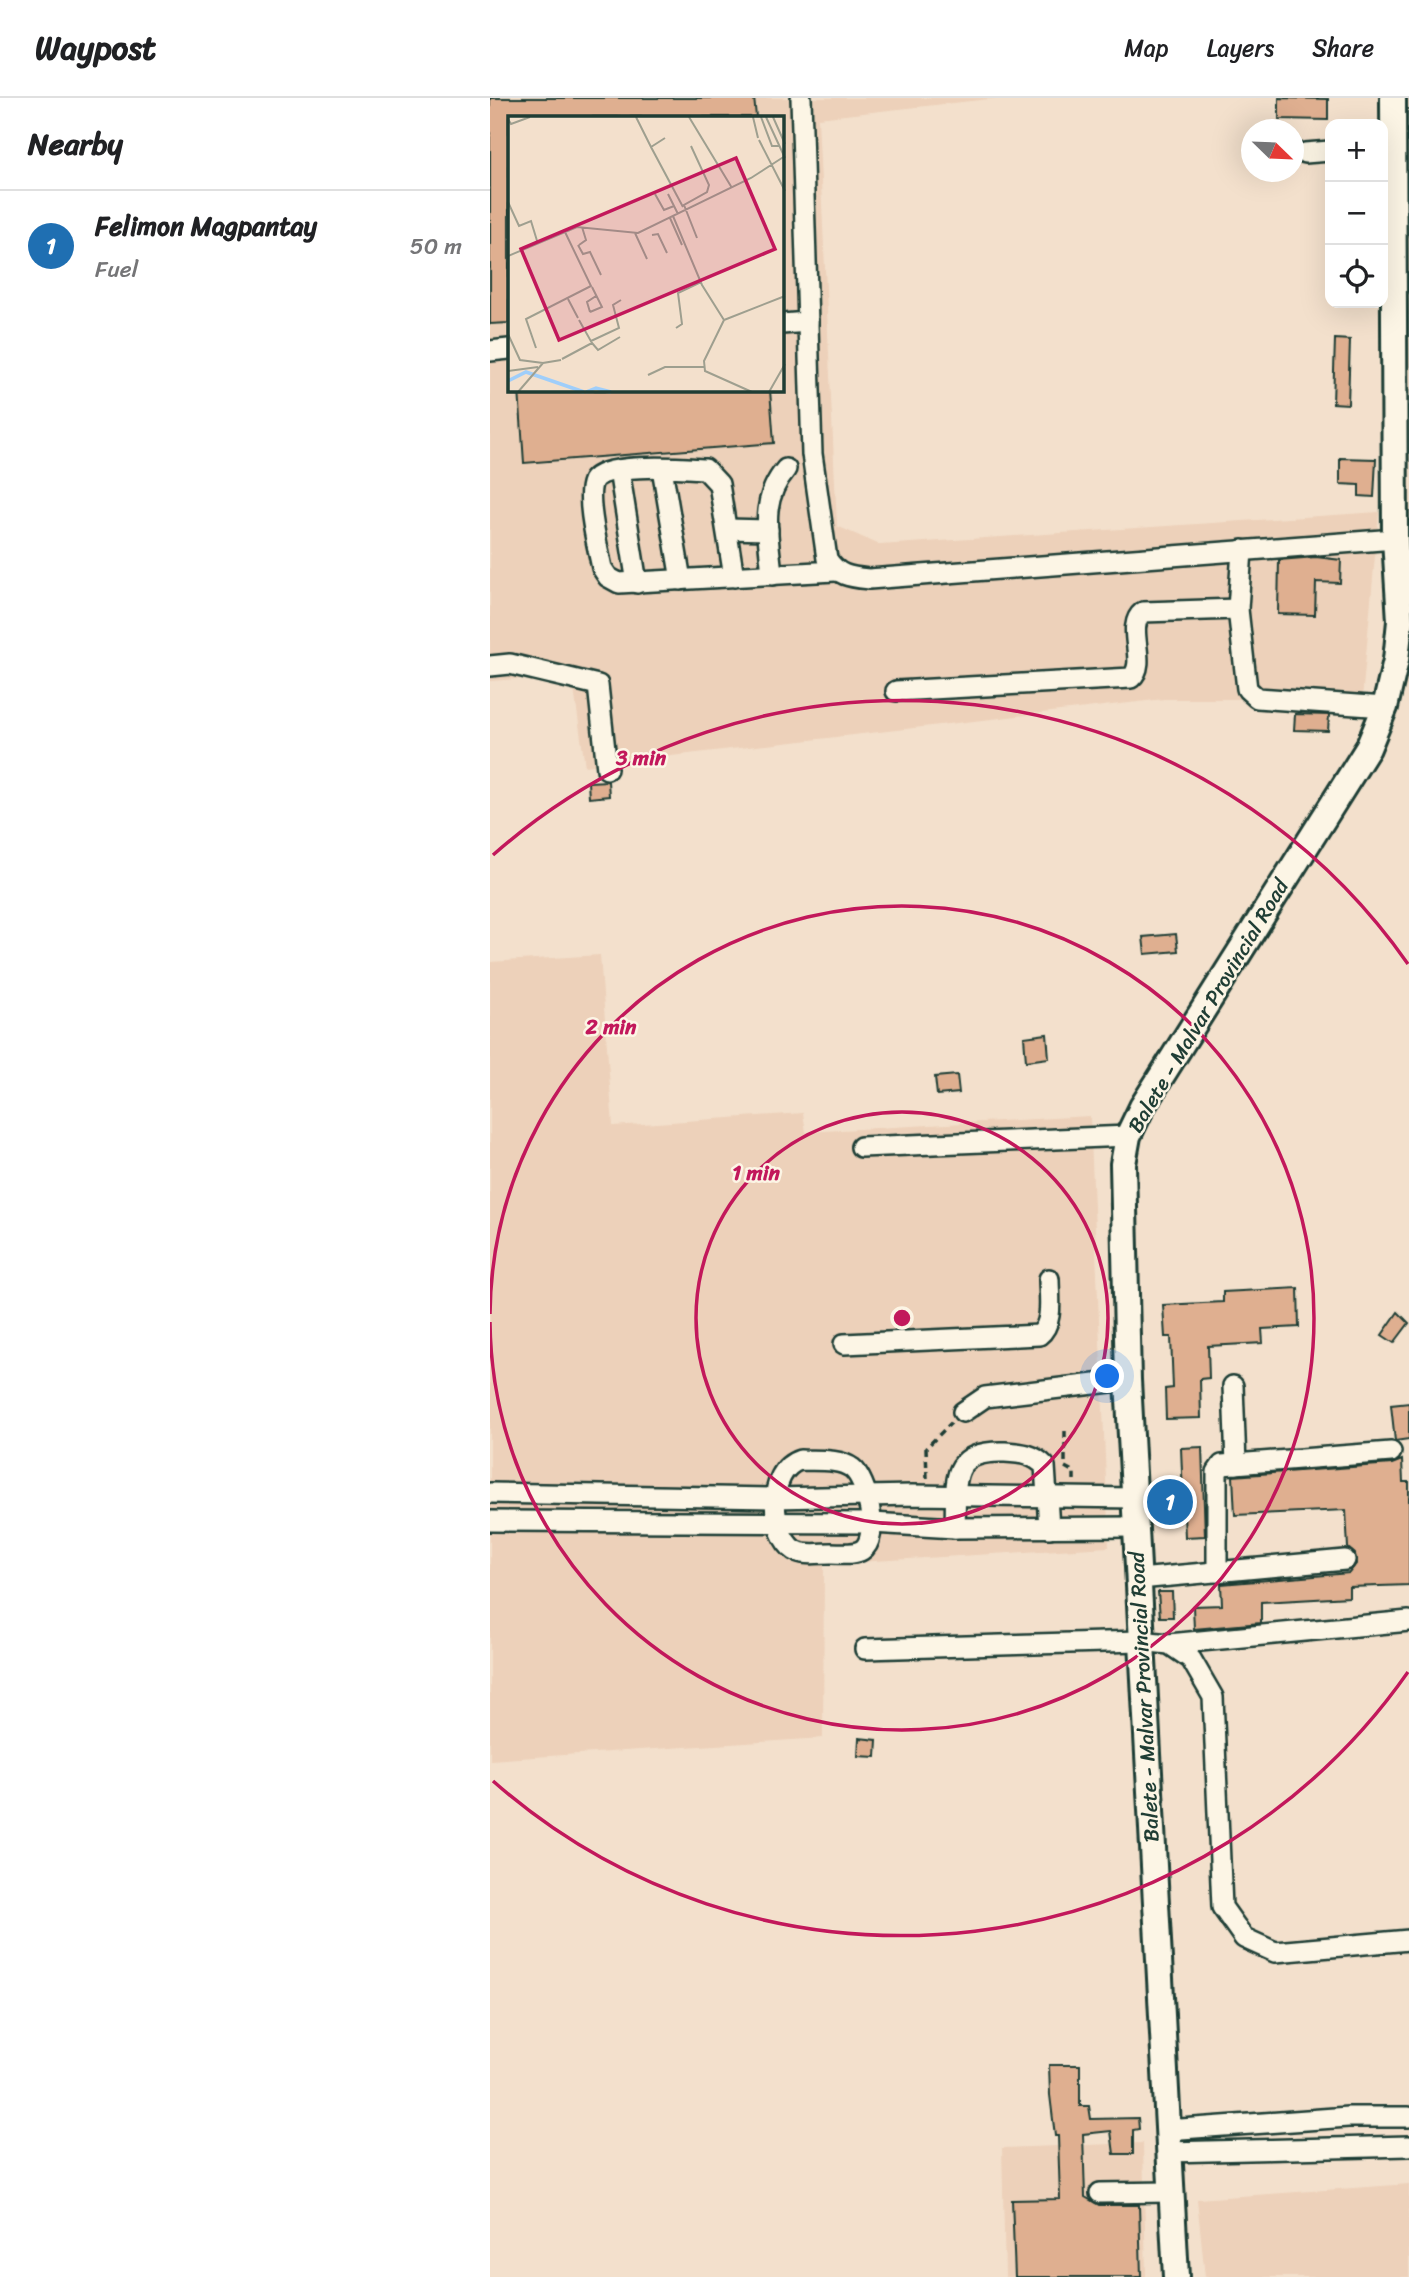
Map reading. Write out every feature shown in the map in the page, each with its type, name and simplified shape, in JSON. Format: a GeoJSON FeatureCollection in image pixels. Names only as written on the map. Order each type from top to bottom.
{"type":"FeatureCollection","features":[{"type":"Feature","properties":{"kind":"main road","name":"Balete - Malvar Provincial Road"},"geometry":{"type":"LineString","coordinates":[[1176,2277],[1140,1641],[1128,1380],[1123,1164],[1128,1136],[1150,1095],[1367,748],[1385,707],[1396,660],[1400,621],[1395,539],[1401,268],[1388,149],[1393,98]]}},
{"type":"Feature","properties":{"kind":"street"},"geometry":{"type":"LineString","coordinates":[[801,98],[811,454],[827,559],[835,571]]}},
{"type":"Feature","properties":{"kind":"street"},"geometry":{"type":"LineString","coordinates":[[1305,153],[1325,151]]}},
{"type":"Feature","properties":{"kind":"street"},"geometry":{"type":"LineString","coordinates":[[784,324],[808,321]]}},
{"type":"Feature","properties":{"kind":"street"},"geometry":{"type":"LineString","coordinates":[[490,351],[508,349]]}},
{"type":"Feature","properties":{"kind":"street"},"geometry":{"type":"LineString","coordinates":[[662,468],[681,580]]}},
{"type":"Feature","properties":{"kind":"street"},"geometry":{"type":"LineString","coordinates":[[734,577],[719,484],[705,469],[619,470],[601,473],[594,481],[590,498],[602,568],[608,577],[620,583],[637,583],[835,571],[869,579],[1395,539]]}},
{"type":"Feature","properties":{"kind":"street"},"geometry":{"type":"LineString","coordinates":[[772,575],[768,530],[769,496],[786,469]]}},
{"type":"Feature","properties":{"kind":"street"},"geometry":{"type":"LineString","coordinates":[[619,470],[637,583]]}},
{"type":"Feature","properties":{"kind":"street"},"geometry":{"type":"LineString","coordinates":[[727,529],[768,530]]}},
{"type":"Feature","properties":{"kind":"street"},"geometry":{"type":"LineString","coordinates":[[1242,550],[1238,609],[1247,689],[1251,695],[1257,698],[1385,707]]}},
{"type":"Feature","properties":{"kind":"street"},"geometry":{"type":"LineString","coordinates":[[896,691],[1131,678],[1137,671],[1136,623],[1143,612],[1238,609]]}},
{"type":"Feature","properties":{"kind":"street"},"geometry":{"type":"LineString","coordinates":[[490,666],[510,664],[598,685],[607,769]]}},
{"type":"Feature","properties":{"kind":"street"},"geometry":{"type":"LineString","coordinates":[[862,1147],[1128,1136]]}},
{"type":"Feature","properties":{"kind":"street"},"geometry":{"type":"LineString","coordinates":[[844,1344],[1039,1335],[1045,1330],[1048,1321],[1049,1279]]}},
{"type":"Feature","properties":{"kind":"street"},"geometry":{"type":"LineString","coordinates":[[963,1412],[985,1397],[1128,1380]]}},
{"type":"Feature","properties":{"kind":"street"},"geometry":{"type":"LineString","coordinates":[[1233,1386],[1236,1464]]}},
{"type":"Feature","properties":{"kind":"street"},"geometry":{"type":"LineString","coordinates":[[955,1528],[959,1469],[972,1455],[982,1451],[1026,1453],[1045,1466],[1049,1528]]}},
{"type":"Feature","properties":{"kind":"street"},"geometry":{"type":"LineString","coordinates":[[1217,1572],[1217,1472],[1222,1465],[1391,1452]]}},
{"type":"Feature","properties":{"kind":"street"},"geometry":{"type":"LineString","coordinates":[[800,1460],[850,1465],[863,1479],[866,1496],[872,1523],[872,1538],[859,1552],[804,1553],[793,1549],[779,1524],[775,1499],[778,1476],[790,1463],[800,1460]]}},
{"type":"Feature","properties":{"kind":"street"},"geometry":{"type":"LineString","coordinates":[[490,1493],[775,1499],[927,1495],[1135,1498]]}},
{"type":"Feature","properties":{"kind":"street"},"geometry":{"type":"LineString","coordinates":[[490,1521],[872,1523],[955,1528],[1136,1527]]}},
{"type":"Feature","properties":{"kind":"street"},"geometry":{"type":"LineString","coordinates":[[1139,1579],[1345,1560]]}},
{"type":"Feature","properties":{"kind":"street"},"geometry":{"type":"LineString","coordinates":[[865,1649],[1140,1641],[1169,1644],[1409,1620]]}},
{"type":"Feature","properties":{"kind":"street"},"geometry":{"type":"LineString","coordinates":[[1169,1644],[1191,1659],[1213,1698],[1222,1907],[1244,1938],[1275,1952],[1409,1940]]}},
{"type":"Feature","properties":{"kind":"street"},"geometry":{"type":"LineString","coordinates":[[1167,2141],[1348,2117],[1409,2117]]}},
{"type":"Feature","properties":{"kind":"street"},"geometry":{"type":"LineString","coordinates":[[1167,2141],[1409,2146]]}},
{"type":"Feature","properties":{"kind":"street"},"geometry":{"type":"LineString","coordinates":[[1100,2193],[1170,2192]]}},
{"type":"Feature","properties":{"kind":"path"},"geometry":{"type":"LineString","coordinates":[[927,1495],[926,1448],[963,1412]]}},
{"type":"Feature","properties":{"kind":"shaded area"},"geometry":{"type":"Polygon","coordinates":[[[490,98],[998,98],[818,118],[837,526],[880,545],[1379,512],[1362,699],[1164,699],[585,766],[572,675],[490,681],[490,98]]]}},
{"type":"Feature","properties":{"kind":"shaded area"},"geometry":{"type":"Polygon","coordinates":[[[600,955],[613,1126],[803,1113],[806,1132],[1090,1116],[1109,1547],[824,1564],[823,1738],[490,1760],[490,962],[600,955]]]}},
{"type":"Feature","properties":{"kind":"shaded area"},"geometry":{"type":"Polygon","coordinates":[[[1143,2143],[1146,2277],[1005,2277],[1002,2148],[1143,2143]]]}},
{"type":"Feature","properties":{"kind":"shaded area"},"geometry":{"type":"Polygon","coordinates":[[[1409,2184],[1409,2277],[1205,2277],[1197,2199],[1409,2184]]]}},
{"type":"Feature","properties":{"kind":"building"},"geometry":{"type":"Polygon","coordinates":[[[490,98],[754,98],[756,116],[508,116],[508,323],[490,324],[490,98]]]}},
{"type":"Feature","properties":{"kind":"building"},"geometry":{"type":"Polygon","coordinates":[[[1279,98],[1328,99],[1328,119],[1279,119],[1279,98]]]}},
{"type":"Feature","properties":{"kind":"building"},"geometry":{"type":"Polygon","coordinates":[[[1335,339],[1350,340],[1348,404],[1333,403],[1335,339]]]}},
{"type":"Feature","properties":{"kind":"building"},"geometry":{"type":"Polygon","coordinates":[[[519,392],[770,392],[774,443],[524,463],[519,392]]]}},
{"type":"Feature","properties":{"kind":"building"},"geometry":{"type":"Polygon","coordinates":[[[1340,458],[1376,459],[1374,497],[1359,496],[1359,485],[1340,484],[1340,458]]]}},
{"type":"Feature","properties":{"kind":"building"},"geometry":{"type":"Polygon","coordinates":[[[1316,557],[1341,560],[1340,583],[1316,582],[1315,615],[1278,614],[1279,560],[1316,557]]]}},
{"type":"Feature","properties":{"kind":"building"},"geometry":{"type":"Polygon","coordinates":[[[1295,714],[1329,715],[1328,731],[1294,730],[1295,714]]]}},
{"type":"Feature","properties":{"kind":"building"},"geometry":{"type":"Polygon","coordinates":[[[608,781],[609,796],[589,798],[588,782],[608,781]]]}},
{"type":"Feature","properties":{"kind":"building"},"geometry":{"type":"Polygon","coordinates":[[[1176,934],[1178,951],[1145,954],[1143,937],[1176,934]]]}},
{"type":"Feature","properties":{"kind":"building"},"geometry":{"type":"Polygon","coordinates":[[[1047,1034],[1049,1058],[1026,1061],[1024,1037],[1047,1034]]]}},
{"type":"Feature","properties":{"kind":"building"},"geometry":{"type":"Polygon","coordinates":[[[957,1075],[959,1093],[937,1095],[935,1077],[957,1075]]]}},
{"type":"Feature","properties":{"kind":"building"},"geometry":{"type":"Polygon","coordinates":[[[1298,1288],[1299,1327],[1262,1329],[1263,1343],[1208,1346],[1209,1378],[1200,1379],[1201,1418],[1166,1419],[1165,1389],[1173,1388],[1171,1337],[1165,1337],[1163,1305],[1223,1302],[1223,1292],[1298,1288]]]}},
{"type":"Feature","properties":{"kind":"building"},"geometry":{"type":"Polygon","coordinates":[[[1398,1312],[1409,1323],[1394,1343],[1382,1335],[1398,1312]]]}},
{"type":"Feature","properties":{"kind":"building"},"geometry":{"type":"Polygon","coordinates":[[[1409,1403],[1409,1439],[1395,1441],[1391,1405],[1409,1403]]]}},
{"type":"Feature","properties":{"kind":"building"},"geometry":{"type":"Polygon","coordinates":[[[1202,1447],[1205,1536],[1185,1537],[1184,1515],[1162,1517],[1161,1497],[1183,1496],[1181,1448],[1202,1447]]]}},
{"type":"Feature","properties":{"kind":"building"},"geometry":{"type":"Polygon","coordinates":[[[1402,1460],[1403,1482],[1409,1482],[1409,1585],[1349,1587],[1349,1597],[1261,1602],[1261,1623],[1194,1629],[1193,1606],[1222,1605],[1221,1584],[1349,1573],[1356,1564],[1355,1554],[1348,1548],[1346,1510],[1235,1515],[1233,1476],[1392,1464],[1402,1460]]]}},
{"type":"Feature","properties":{"kind":"building"},"geometry":{"type":"Polygon","coordinates":[[[1158,1592],[1172,1592],[1173,1617],[1160,1617],[1158,1592]]]}},
{"type":"Feature","properties":{"kind":"building"},"geometry":{"type":"Polygon","coordinates":[[[859,1738],[877,1740],[876,1757],[858,1756],[859,1738]]]}},
{"type":"Feature","properties":{"kind":"building"},"geometry":{"type":"Polygon","coordinates":[[[1049,2065],[1080,2065],[1080,2106],[1089,2106],[1091,2119],[1138,2118],[1139,2129],[1133,2130],[1133,2154],[1114,2154],[1111,2131],[1083,2134],[1085,2197],[1099,2205],[1139,2205],[1141,2277],[1015,2277],[1012,2200],[1060,2199],[1058,2136],[1055,2136],[1049,2065]]]}},
{"type":"Feature","properties":{"kind":"place","name":"Felimon Magpantay"},"geometry":{"type":"Point","coordinates":[1170,1502]}}]}
